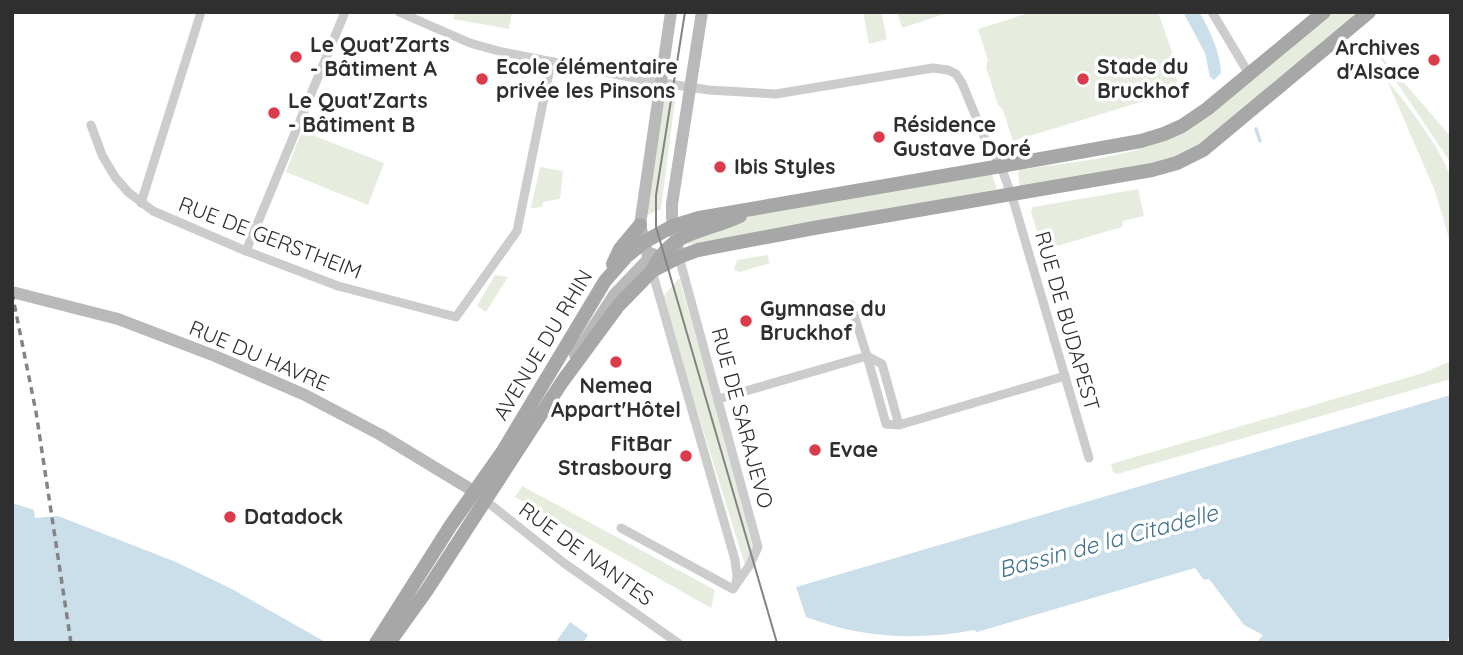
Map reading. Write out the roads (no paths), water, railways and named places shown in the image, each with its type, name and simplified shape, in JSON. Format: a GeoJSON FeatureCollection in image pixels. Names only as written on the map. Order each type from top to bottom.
{"type":"FeatureCollection","features":[{"type":"Feature","properties":{"kind":"main road"},"geometry":{"type":"LineString","coordinates":[[671,12],[640,225],[650,265],[662,254],[674,233]]}},
{"type":"Feature","properties":{"kind":"main road"},"geometry":{"type":"LineString","coordinates":[[679,257],[672,204],[702,12]]}},
{"type":"Feature","properties":{"kind":"main road","name":"AVENUE DU RHIN"},"geometry":{"type":"LineString","coordinates":[[389,643],[427,590],[503,451],[605,281],[627,256],[644,242],[674,233],[699,218],[1141,141],[1164,134],[1182,126],[1206,109],[1324,12]]}},
{"type":"Feature","properties":{"kind":"main road","name":"AVENUE DU RHIN"},"geometry":{"type":"LineString","coordinates":[[376,643],[562,382],[650,265],[698,250],[814,228],[1152,170],[1190,157],[1224,133],[1369,12]]}},
{"type":"Feature","properties":{"kind":"main road"},"geometry":{"type":"LineString","coordinates":[[605,281],[620,249],[640,225]]}},
{"type":"Feature","properties":{"kind":"main road","name":"RUE DU HAVRE"},"geometry":{"type":"LineString","coordinates":[[12,292],[118,319],[215,356],[305,395],[381,435],[480,496]]}},
{"type":"Feature","properties":{"kind":"street"},"geometry":{"type":"LineString","coordinates":[[141,203],[201,12]]}},
{"type":"Feature","properties":{"kind":"street"},"geometry":{"type":"LineString","coordinates":[[246,250],[345,12]]}},
{"type":"Feature","properties":{"kind":"street"},"geometry":{"type":"LineString","coordinates":[[399,12],[470,43],[551,63],[690,87],[776,94],[933,68],[948,70],[956,74],[962,83],[985,139],[1001,166],[1011,195]]}},
{"type":"Feature","properties":{"kind":"street"},"geometry":{"type":"LineString","coordinates":[[1212,12],[1249,74]]}},
{"type":"Feature","properties":{"kind":"street","name":"RUE DE GERSTHEIM"},"geometry":{"type":"LineString","coordinates":[[91,125],[102,155],[115,177],[153,211],[347,289],[456,317],[517,231],[551,63]]}},
{"type":"Feature","properties":{"kind":"street","name":"RUE DE BUDAPEST"},"geometry":{"type":"LineString","coordinates":[[1011,195],[1040,285],[1089,457]]}},
{"type":"Feature","properties":{"kind":"street","name":"RUE DE SARAJEVO"},"geometry":{"type":"LineString","coordinates":[[679,257],[757,539],[755,554],[734,587]]}},
{"type":"Feature","properties":{"kind":"street"},"geometry":{"type":"LineString","coordinates":[[621,528],[734,587],[737,576],[735,560],[650,265]]}},
{"type":"Feature","properties":{"kind":"street"},"geometry":{"type":"LineString","coordinates":[[851,305],[867,356]]}},
{"type":"Feature","properties":{"kind":"street"},"geometry":{"type":"LineString","coordinates":[[718,399],[867,356],[883,364],[899,425],[1065,376]]}},
{"type":"Feature","properties":{"kind":"street","name":"RUE DE NANTES"},"geometry":{"type":"LineString","coordinates":[[480,496],[564,563],[678,643]]}},
{"type":"Feature","properties":{"kind":"water"},"geometry":{"type":"Polygon","coordinates":[[[1183,12],[1199,12],[1211,34],[1221,73],[1214,80],[1210,77],[1205,53],[1183,12]]]}},
{"type":"Feature","properties":{"kind":"water","name":"Bassin de la Citadelle"},"geometry":{"type":"Polygon","coordinates":[[[1451,395],[1451,632],[1446,643],[1259,643],[1263,635],[1244,625],[1209,579],[1204,580],[1195,568],[977,632],[974,630],[931,636],[868,633],[806,617],[796,587],[1451,395]]]}},
{"type":"Feature","properties":{"kind":"water"},"geometry":{"type":"Polygon","coordinates":[[[12,503],[34,510],[35,518],[58,516],[176,562],[232,589],[327,643],[12,643],[12,503]]]}},
{"type":"Feature","properties":{"kind":"water"},"geometry":{"type":"Polygon","coordinates":[[[570,622],[588,635],[583,643],[555,643],[570,622]]]}},
{"type":"Feature","properties":{"kind":"waterway"},"geometry":{"type":"LineString","coordinates":[[1256,129],[1260,141]]}},
{"type":"Feature","properties":{"kind":"tram line"},"geometry":{"type":"LineString","coordinates":[[685,12],[656,195],[656,227],[777,643]]}},
{"type":"Feature","properties":{"kind":"railway"},"geometry":{"type":"LineString","coordinates":[[12,293],[36,412],[71,643]]}},
{"type":"Feature","properties":{"kind":"place","name":"Le Quat'Zarts - Bâtiment A"},"geometry":{"type":"Point","coordinates":[296,57]}},
{"type":"Feature","properties":{"kind":"place","name":"Archives d'Alsace"},"geometry":{"type":"Point","coordinates":[1434,60]}},
{"type":"Feature","properties":{"kind":"place","name":"Ecole élémentaire privée les Pinsons"},"geometry":{"type":"Point","coordinates":[482,79]}},
{"type":"Feature","properties":{"kind":"place","name":"Stade du Bruckhof"},"geometry":{"type":"Point","coordinates":[1083,79]}},
{"type":"Feature","properties":{"kind":"place","name":"Le Quat'Zarts - Bâtiment B"},"geometry":{"type":"Point","coordinates":[274,113]}},
{"type":"Feature","properties":{"kind":"place","name":"Résidence Gustave Doré"},"geometry":{"type":"Point","coordinates":[879,137]}},
{"type":"Feature","properties":{"kind":"place","name":"Ibis Styles"},"geometry":{"type":"Point","coordinates":[720,167]}},
{"type":"Feature","properties":{"kind":"place","name":"Gymnase du Bruckhof"},"geometry":{"type":"Point","coordinates":[746,321]}},
{"type":"Feature","properties":{"kind":"place","name":"Nemea Appart'Hôtel"},"geometry":{"type":"Point","coordinates":[616,362]}},
{"type":"Feature","properties":{"kind":"place","name":"Evae"},"geometry":{"type":"Point","coordinates":[815,450]}},
{"type":"Feature","properties":{"kind":"place","name":"FitBar Strasbourg"},"geometry":{"type":"Point","coordinates":[686,456]}},
{"type":"Feature","properties":{"kind":"place","name":"Datadock"},"geometry":{"type":"Point","coordinates":[230,517]}}]}
